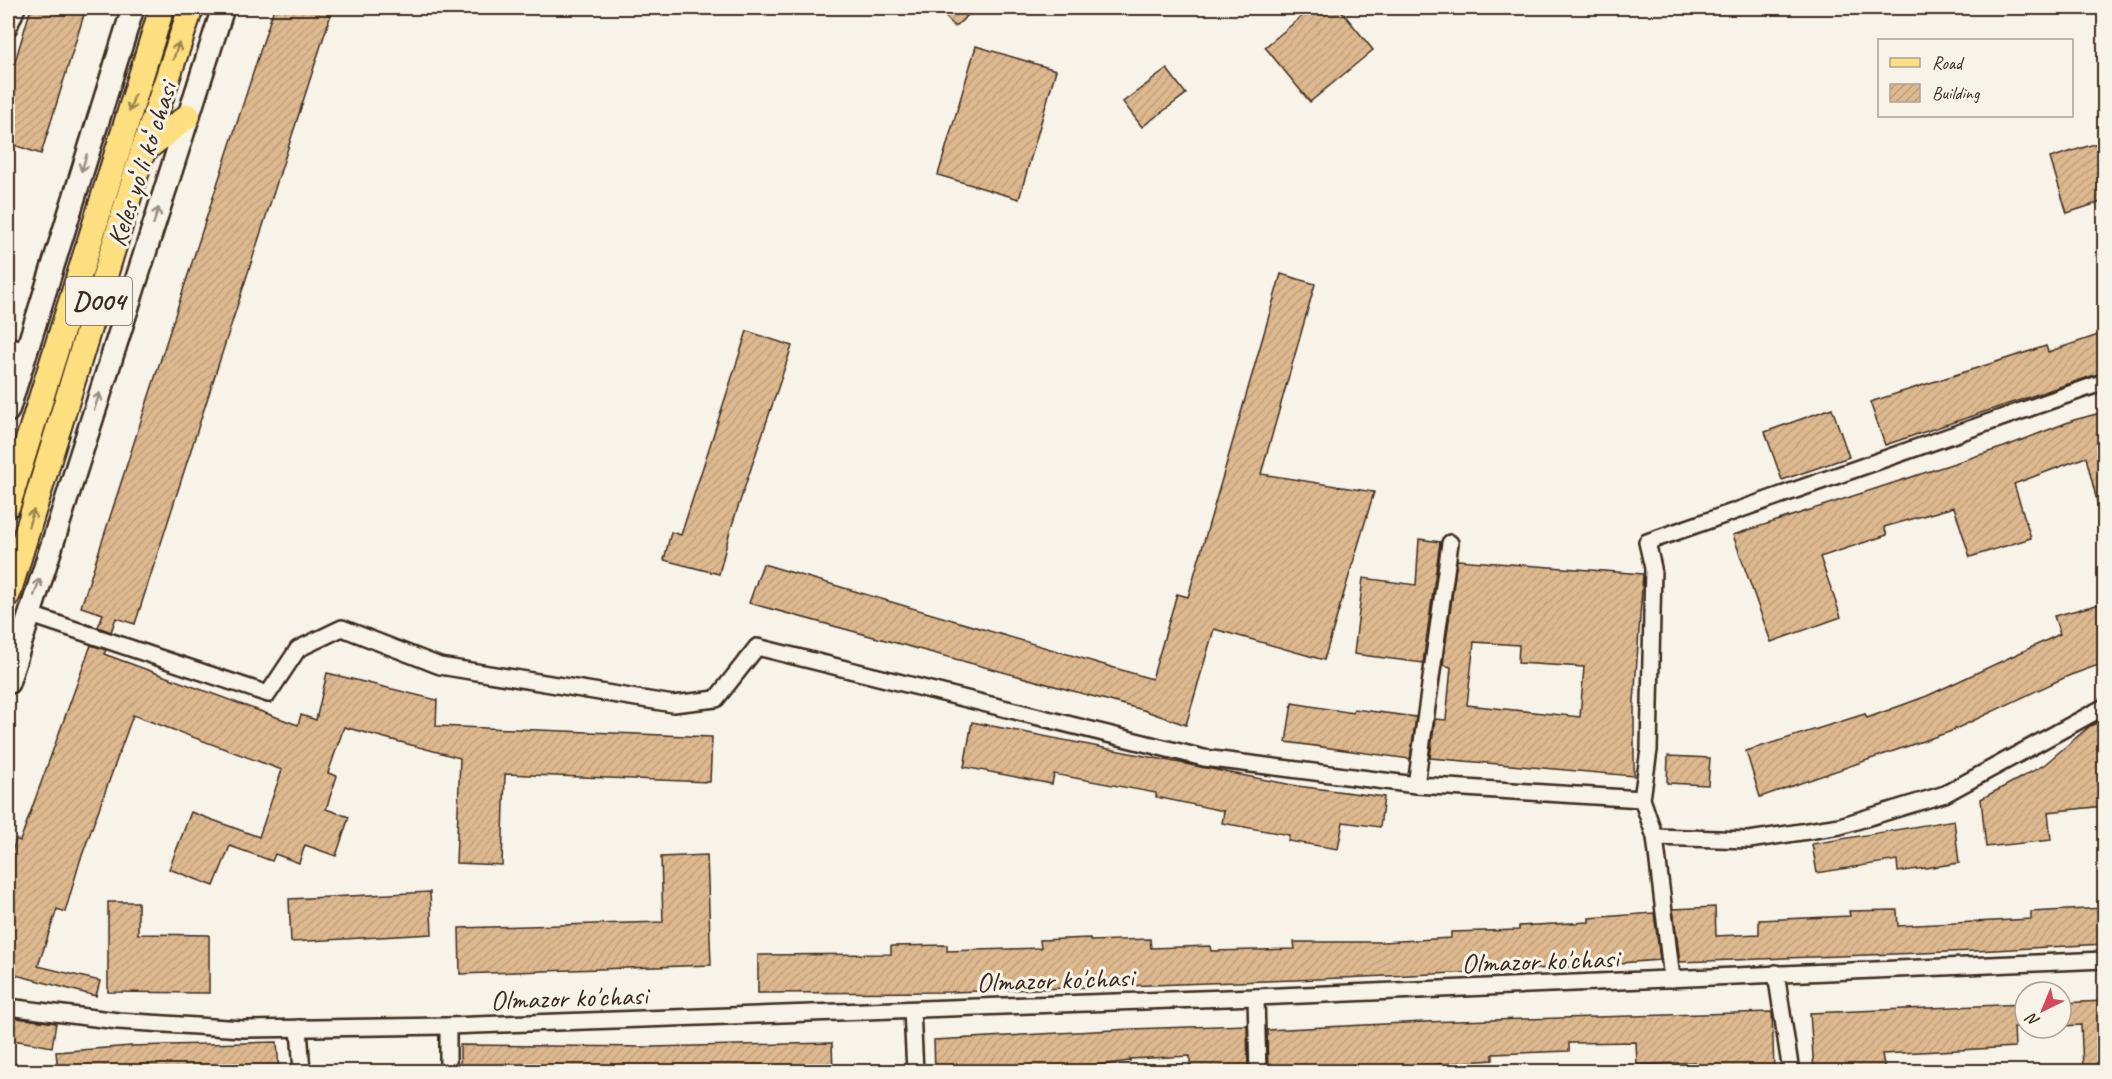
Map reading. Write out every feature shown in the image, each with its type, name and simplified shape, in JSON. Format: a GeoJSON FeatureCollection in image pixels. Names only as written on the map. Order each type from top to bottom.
{"type":"FeatureCollection","features":[{"type":"Feature","properties":{"kind":"main road","name":"Keles yoʻli koʻchasi"},"geometry":{"type":"LineString","coordinates":[[8,505],[162,8]]}},
{"type":"Feature","properties":{"kind":"main road","name":"Keles yoʻli koʻchasi"},"geometry":{"type":"LineString","coordinates":[[8,594],[143,151],[191,8]]}},
{"type":"Feature","properties":{"kind":"main road"},"geometry":{"type":"LineString","coordinates":[[143,151],[188,116]]}},
{"type":"Feature","properties":{"kind":"main road"},"geometry":{"type":"LineString","coordinates":[[8,463],[29,438]]}},
{"type":"Feature","properties":{"kind":"street"},"geometry":{"type":"LineString","coordinates":[[8,29],[17,8]]}},
{"type":"Feature","properties":{"kind":"street","name":"Keles yoʻli koʻchasi"},"geometry":{"type":"LineString","coordinates":[[8,411],[16,348],[134,8]]}},
{"type":"Feature","properties":{"kind":"street","name":"Keles yoʻli koʻchasi"},"geometry":{"type":"LineString","coordinates":[[8,683],[28,614],[223,8]]}},
{"type":"Feature","properties":{"kind":"street"},"geometry":{"type":"LineString","coordinates":[[1672,979],[1655,837],[1642,799],[1649,750],[1653,591],[1653,568],[1647,542],[2104,382]]}},
{"type":"Feature","properties":{"kind":"street"},"geometry":{"type":"LineString","coordinates":[[1416,785],[1450,543]]}},
{"type":"Feature","properties":{"kind":"street"},"geometry":{"type":"LineString","coordinates":[[28,614],[268,694],[298,649],[342,628],[440,666],[673,704],[716,699],[757,647],[1204,759],[1416,785],[1642,799]]}},
{"type":"Feature","properties":{"kind":"street"},"geometry":{"type":"LineString","coordinates":[[1655,837],[1749,840],[1840,826],[1945,794],[2104,707]]}},
{"type":"Feature","properties":{"kind":"street","name":"Olmazor ko'chasi"},"geometry":{"type":"LineString","coordinates":[[8,1007],[118,1021],[243,1029],[448,1026],[1256,997],[2104,960]]}},
{"type":"Feature","properties":{"kind":"street"},"geometry":{"type":"LineString","coordinates":[[1776,973],[1791,1071]]}},
{"type":"Feature","properties":{"kind":"street"},"geometry":{"type":"LineString","coordinates":[[1256,997],[1258,1071]]}},
{"type":"Feature","properties":{"kind":"street"},"geometry":{"type":"LineString","coordinates":[[912,1010],[915,1071]]}},
{"type":"Feature","properties":{"kind":"street"},"geometry":{"type":"LineString","coordinates":[[448,1026],[448,1071]]}},
{"type":"Feature","properties":{"kind":"street"},"geometry":{"type":"LineString","coordinates":[[299,1028],[302,1071]]}},
{"type":"Feature","properties":{"kind":"building"},"geometry":{"type":"Polygon","coordinates":[[[31,8],[86,8],[41,154],[8,143],[8,85],[31,8]]]}},
{"type":"Feature","properties":{"kind":"building"},"geometry":{"type":"Polygon","coordinates":[[[274,8],[333,8],[135,624],[116,618],[111,632],[98,627],[103,614],[81,607],[274,8]]]}},
{"type":"Feature","properties":{"kind":"building"},"geometry":{"type":"Polygon","coordinates":[[[937,8],[976,8],[955,27],[937,8]]]}},
{"type":"Feature","properties":{"kind":"building"},"geometry":{"type":"Polygon","coordinates":[[[1312,8],[1339,8],[1373,50],[1310,102],[1265,47],[1312,8]]]}},
{"type":"Feature","properties":{"kind":"building"},"geometry":{"type":"Polygon","coordinates":[[[976,46],[1056,70],[1019,199],[938,175],[976,46]]]}},
{"type":"Feature","properties":{"kind":"building"},"geometry":{"type":"Polygon","coordinates":[[[1167,69],[1186,94],[1142,127],[1123,102],[1167,69]]]}},
{"type":"Feature","properties":{"kind":"building"},"geometry":{"type":"Polygon","coordinates":[[[2104,141],[2104,201],[2067,213],[2050,158],[2104,141]]]}},
{"type":"Feature","properties":{"kind":"building"},"geometry":{"type":"Polygon","coordinates":[[[1281,274],[1315,284],[1261,474],[1374,492],[1324,660],[1214,629],[1186,725],[1143,710],[749,603],[763,564],[1152,679],[1177,594],[1188,597],[1281,274]]]}},
{"type":"Feature","properties":{"kind":"building"},"geometry":{"type":"Polygon","coordinates":[[[747,331],[792,346],[730,531],[719,574],[664,560],[671,532],[681,535],[747,331]]]}},
{"type":"Feature","properties":{"kind":"building"},"geometry":{"type":"Polygon","coordinates":[[[2104,333],[2104,372],[1885,445],[1870,402],[2046,346],[2048,352],[2104,333]]]}},
{"type":"Feature","properties":{"kind":"building"},"geometry":{"type":"Polygon","coordinates":[[[1832,408],[1849,457],[1782,480],[1765,432],[1832,408]]]}},
{"type":"Feature","properties":{"kind":"building"},"geometry":{"type":"Polygon","coordinates":[[[2104,412],[2104,509],[2099,509],[2086,457],[2014,484],[2031,538],[1970,557],[1954,507],[1884,527],[1887,535],[1820,557],[1841,617],[1771,642],[1733,535],[2004,447],[2074,420],[2104,412]]]}},
{"type":"Feature","properties":{"kind":"building"},"geometry":{"type":"Polygon","coordinates":[[[1419,539],[1440,542],[1423,663],[1354,654],[1363,578],[1416,585],[1419,539]]]}},
{"type":"Feature","properties":{"kind":"building"},"geometry":{"type":"Polygon","coordinates":[[[1457,560],[1643,574],[1634,702],[1634,776],[1430,758],[1435,719],[1446,720],[1451,667],[1443,665],[1457,560]],[[1474,642],[1467,705],[1580,717],[1584,667],[1518,663],[1519,645],[1474,642]]]}},
{"type":"Feature","properties":{"kind":"building"},"geometry":{"type":"Polygon","coordinates":[[[2104,603],[2104,663],[2068,676],[1949,732],[1760,797],[1746,751],[1865,714],[1867,718],[1927,696],[2060,634],[2054,616],[2104,603]]]}},
{"type":"Feature","properties":{"kind":"building"},"geometry":{"type":"Polygon","coordinates":[[[91,645],[106,650],[104,654],[298,725],[301,715],[316,720],[327,673],[437,700],[436,726],[712,737],[710,782],[505,774],[502,865],[456,863],[460,758],[344,727],[328,773],[337,776],[326,809],[349,817],[336,856],[305,845],[299,863],[275,854],[272,861],[230,846],[214,886],[169,869],[191,812],[259,837],[282,770],[133,715],[80,861],[65,912],[57,909],[38,966],[100,981],[96,996],[8,973],[8,864],[16,839],[20,841],[91,645]]]}},
{"type":"Feature","properties":{"kind":"building"},"geometry":{"type":"Polygon","coordinates":[[[1292,703],[1353,713],[1354,709],[1416,717],[1410,759],[1286,742],[1292,703]]]}},
{"type":"Feature","properties":{"kind":"building"},"geometry":{"type":"Polygon","coordinates":[[[2104,720],[2104,806],[2048,812],[2051,840],[1986,847],[1981,799],[2044,765],[2090,726],[2104,720]]]}},
{"type":"Feature","properties":{"kind":"building"},"geometry":{"type":"Polygon","coordinates":[[[972,722],[1297,786],[1384,797],[1380,827],[1343,822],[1338,849],[1288,841],[1289,835],[1222,823],[1224,811],[1156,797],[1156,793],[1054,774],[1052,784],[964,767],[972,722]]]}},
{"type":"Feature","properties":{"kind":"building"},"geometry":{"type":"Polygon","coordinates":[[[1668,756],[1710,758],[1708,785],[1667,783],[1668,756]]]}},
{"type":"Feature","properties":{"kind":"building"},"geometry":{"type":"Polygon","coordinates":[[[1954,820],[1959,863],[1898,872],[1897,860],[1817,873],[1812,844],[1954,820]]]}},
{"type":"Feature","properties":{"kind":"building"},"geometry":{"type":"Polygon","coordinates":[[[707,855],[711,965],[460,974],[459,928],[663,922],[661,857],[707,855]]]}},
{"type":"Feature","properties":{"kind":"building"},"geometry":{"type":"Polygon","coordinates":[[[430,892],[432,934],[291,942],[289,899],[430,892]]]}},
{"type":"Feature","properties":{"kind":"building"},"geometry":{"type":"Polygon","coordinates":[[[108,902],[138,902],[138,934],[209,935],[209,993],[108,992],[108,902]]]}},
{"type":"Feature","properties":{"kind":"building"},"geometry":{"type":"Polygon","coordinates":[[[1715,907],[1716,936],[1759,934],[1759,920],[1850,916],[1849,911],[1897,910],[1898,926],[2031,919],[2031,912],[2104,908],[2104,944],[1680,962],[1673,909],[1715,907]]]}},
{"type":"Feature","properties":{"kind":"building"},"geometry":{"type":"Polygon","coordinates":[[[1654,913],[1660,960],[1524,970],[1295,980],[950,992],[758,993],[758,955],[891,954],[891,946],[947,945],[947,951],[1041,948],[1040,940],[1090,938],[1090,941],[1150,939],[1151,948],[1210,946],[1211,951],[1295,949],[1294,942],[1383,942],[1451,938],[1451,932],[1519,930],[1519,926],[1589,922],[1589,918],[1654,913]]]}},
{"type":"Feature","properties":{"kind":"building"},"geometry":{"type":"Polygon","coordinates":[[[2104,1001],[2104,1068],[2083,1069],[2081,1025],[2073,1025],[2073,1002],[2104,1001]]]}},
{"type":"Feature","properties":{"kind":"building"},"geometry":{"type":"Polygon","coordinates":[[[2013,1005],[2015,1047],[1882,1054],[1885,1071],[1814,1071],[1810,1013],[2013,1005]]]}},
{"type":"Feature","properties":{"kind":"building"},"geometry":{"type":"Polygon","coordinates":[[[1772,1012],[1774,1071],[1696,1071],[1695,1062],[1637,1065],[1636,1042],[1569,1043],[1569,1051],[1493,1054],[1493,1060],[1354,1071],[1268,1071],[1267,1030],[1424,1022],[1772,1012]]]}},
{"type":"Feature","properties":{"kind":"building"},"geometry":{"type":"Polygon","coordinates":[[[8,1017],[56,1023],[52,1047],[8,1039],[8,1017]]]}},
{"type":"Feature","properties":{"kind":"building"},"geometry":{"type":"Polygon","coordinates":[[[1247,1025],[1248,1071],[1190,1071],[1190,1056],[1130,1059],[1130,1061],[1075,1068],[1020,1071],[935,1071],[934,1040],[1247,1025]]]}},
{"type":"Feature","properties":{"kind":"building"},"geometry":{"type":"Polygon","coordinates":[[[277,1042],[279,1071],[137,1071],[137,1066],[58,1071],[56,1052],[131,1046],[277,1042]]]}},
{"type":"Feature","properties":{"kind":"building"},"geometry":{"type":"Polygon","coordinates":[[[832,1043],[833,1071],[460,1071],[460,1045],[651,1047],[832,1043]]]}}]}
